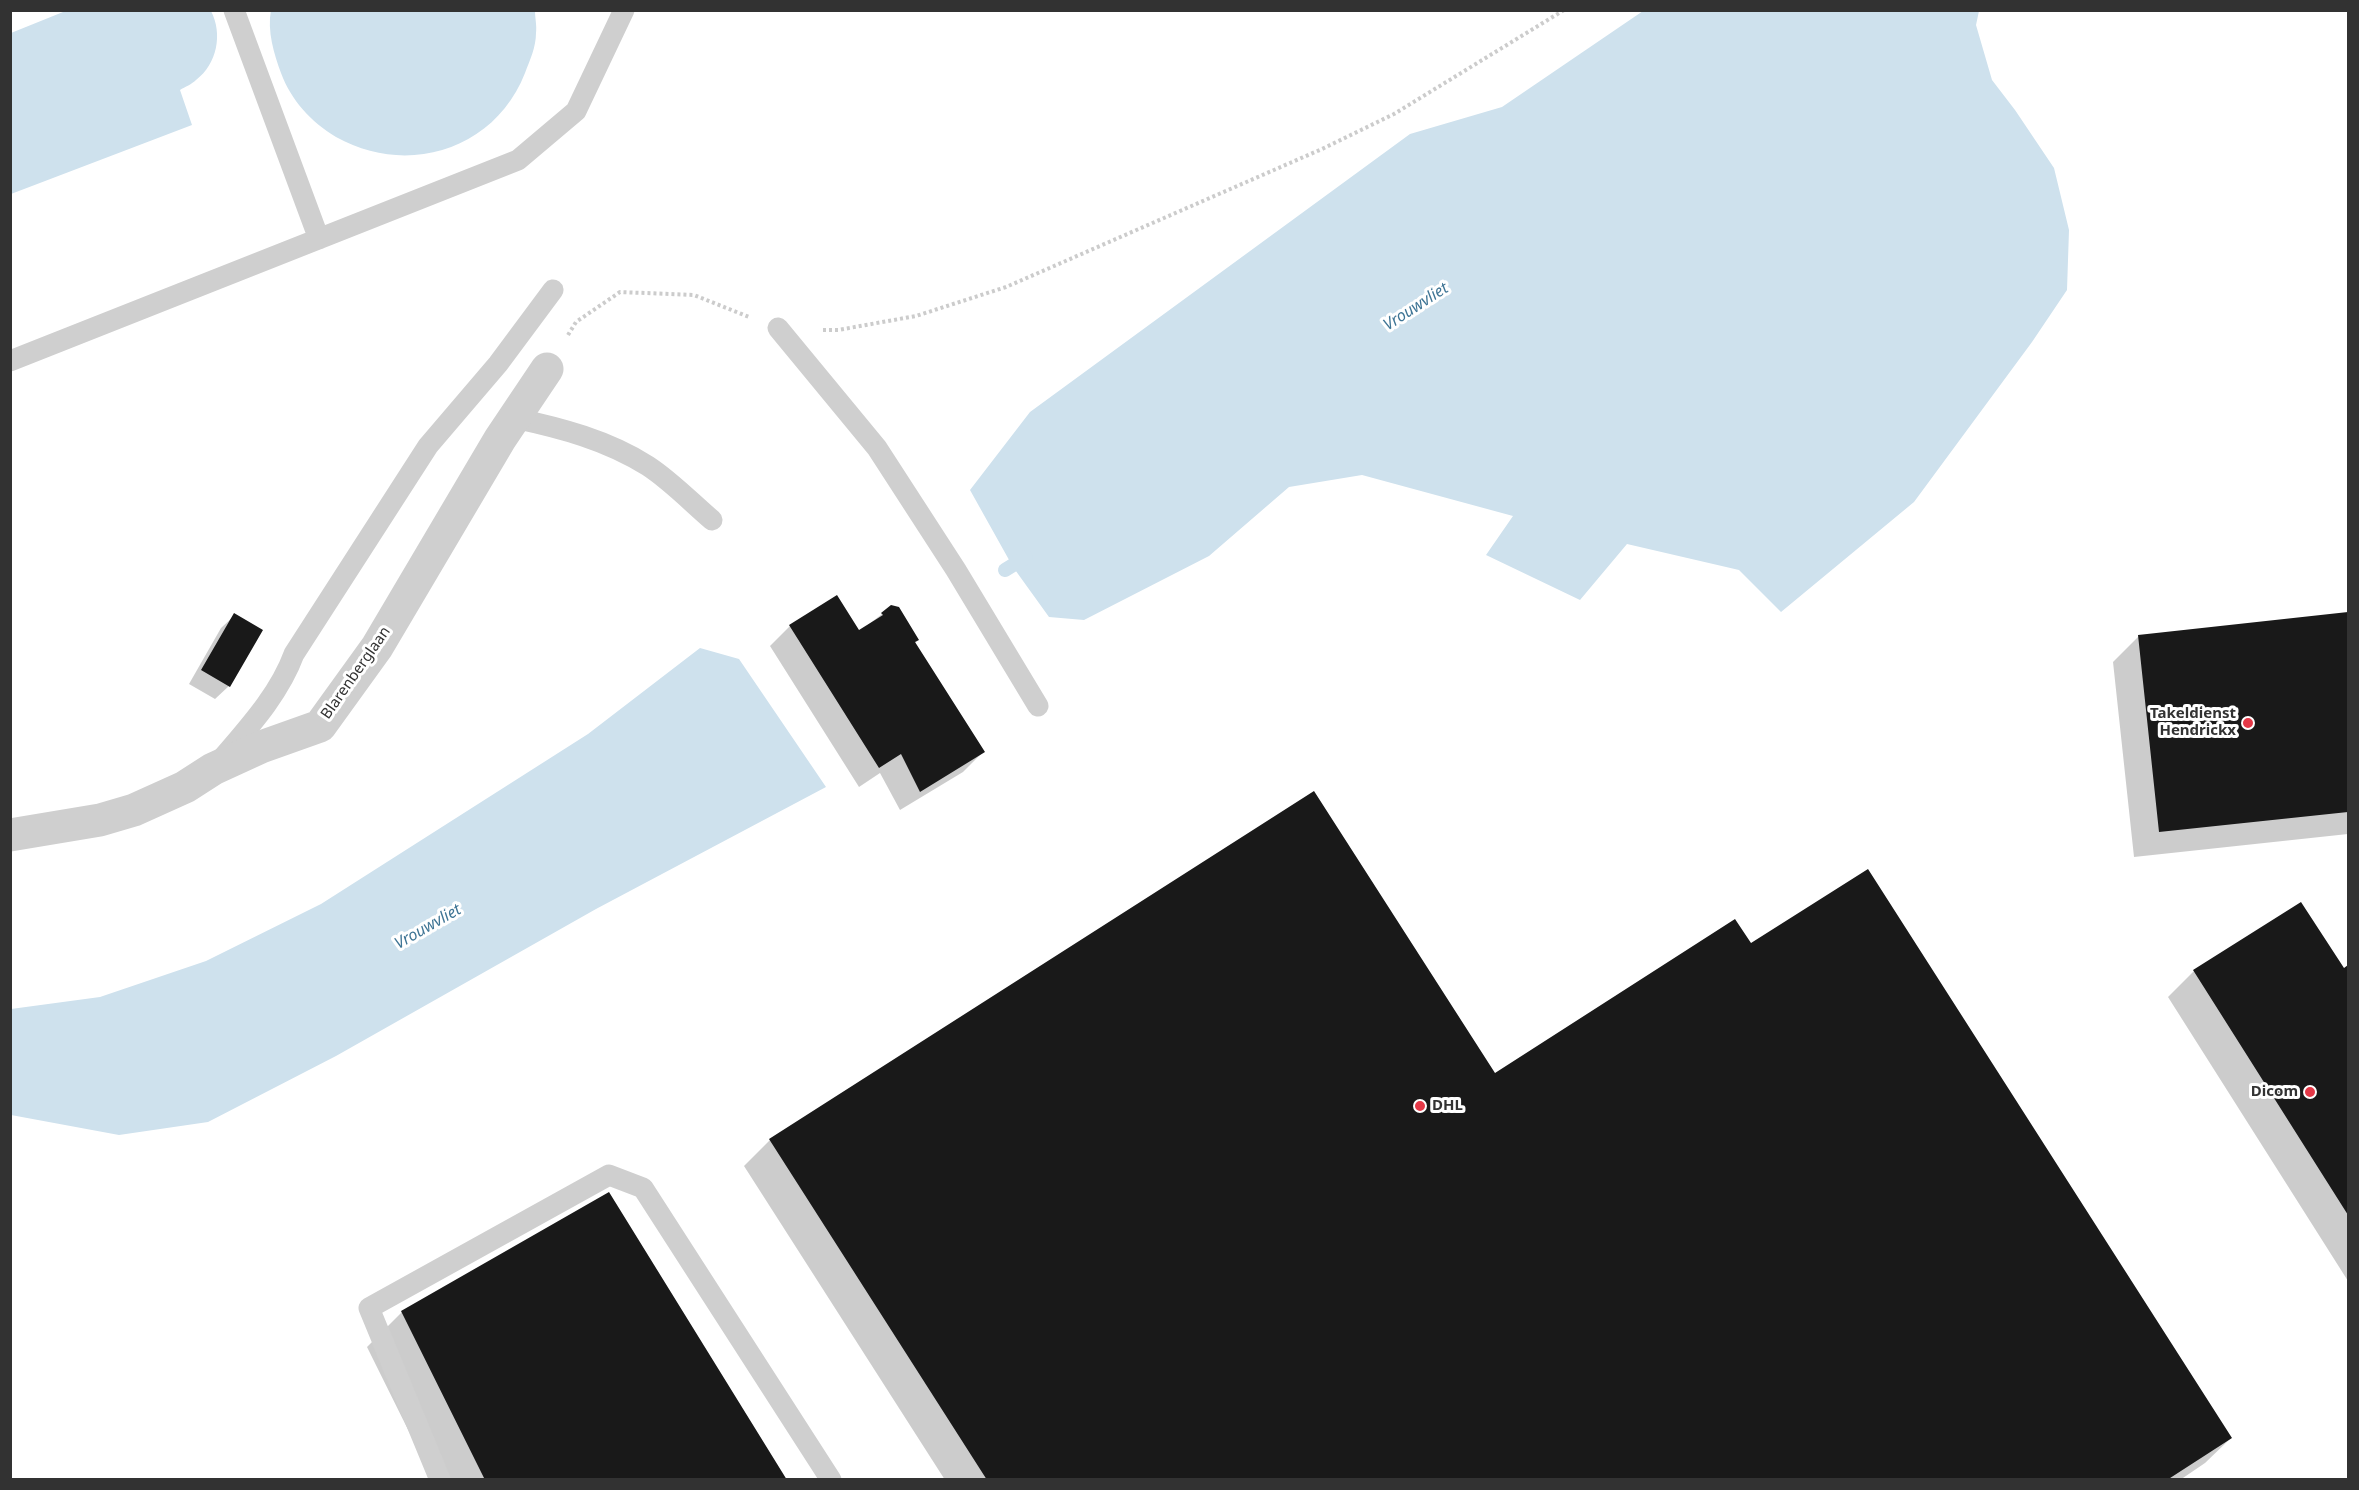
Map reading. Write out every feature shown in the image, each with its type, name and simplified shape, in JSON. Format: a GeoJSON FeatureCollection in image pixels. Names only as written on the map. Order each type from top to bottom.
{"type":"FeatureCollection","features":[{"type":"Feature","properties":{"kind":"street","name":"Blarenberglaan"},"geometry":{"type":"LineString","coordinates":[[10,835],[100,820],[134,810],[185,787],[213,769],[261,747],[320,726],[376,647],[514,418],[547,369]]}},
{"type":"Feature","properties":{"kind":"lane"},"geometry":{"type":"LineString","coordinates":[[234,10],[319,239]]}},
{"type":"Feature","properties":{"kind":"lane"},"geometry":{"type":"LineString","coordinates":[[10,362],[518,160],[576,111],[624,10]]}},
{"type":"Feature","properties":{"kind":"lane"},"geometry":{"type":"LineString","coordinates":[[213,769],[267,703],[287,674],[294,654],[428,446],[498,364],[553,290]]}},
{"type":"Feature","properties":{"kind":"lane"},"geometry":{"type":"LineString","coordinates":[[778,328],[877,448],[956,570],[1038,706]]}},
{"type":"Feature","properties":{"kind":"lane"},"geometry":{"type":"LineString","coordinates":[[514,418],[562,428],[607,445],[650,467],[712,520]]}},
{"type":"Feature","properties":{"kind":"lane"},"geometry":{"type":"LineString","coordinates":[[440,1479],[369,1308],[609,1175],[643,1188],[831,1479]]}},
{"type":"Feature","properties":{"kind":"path"},"geometry":{"type":"LineString","coordinates":[[547,369],[576,322],[620,292],[694,295],[778,328],[838,330],[916,316],[1006,287],[1322,149],[1394,114],[1564,10]]}},
{"type":"Feature","properties":{"kind":"water"},"geometry":{"type":"Polygon","coordinates":[[[68,10],[211,11],[217,29],[216,48],[209,66],[203,73],[193,83],[180,90],[192,125],[11,194],[11,33],[68,10]]]}},
{"type":"Feature","properties":{"kind":"water"},"geometry":{"type":"Polygon","coordinates":[[[271,10],[535,11],[536,38],[525,73],[511,99],[493,121],[471,138],[446,149],[419,155],[391,155],[363,149],[336,137],[318,124],[296,101],[285,83],[276,58],[271,34],[271,10]]]}},
{"type":"Feature","properties":{"kind":"water"},"geometry":{"type":"Polygon","coordinates":[[[1643,11],[1979,11],[1976,25],[1992,80],[2054,168],[2069,230],[2067,290],[2032,342],[1914,502],[1781,612],[1739,570],[1627,544],[1580,600],[1486,555],[1513,516],[1362,475],[1289,487],[1209,556],[1084,620],[1049,617],[1013,567],[970,490],[1030,412],[1410,134],[1502,107],[1643,11]]]}},
{"type":"Feature","properties":{"kind":"water"},"geometry":{"type":"Polygon","coordinates":[[[700,648],[739,659],[826,787],[596,909],[336,1056],[208,1122],[119,1135],[11,1115],[11,1009],[100,997],[206,961],[321,904],[588,734],[700,648]]]}},
{"type":"Feature","properties":{"kind":"building"},"geometry":{"type":"Polygon","coordinates":[[[837,595],[859,630],[883,615],[881,613],[891,605],[899,607],[919,640],[915,642],[985,752],[920,792],[901,754],[879,768],[789,625],[837,595]]]}},
{"type":"Feature","properties":{"kind":"building","name":"Takeldienst Hendrickx"},"geometry":{"type":"Polygon","coordinates":[[[2348,612],[2348,812],[2159,832],[2138,635],[2348,612]]]}},
{"type":"Feature","properties":{"kind":"building"},"geometry":{"type":"Polygon","coordinates":[[[234,613],[263,630],[230,687],[201,670],[234,613]]]}},
{"type":"Feature","properties":{"kind":"building","name":"DHL"},"geometry":{"type":"Polygon","coordinates":[[[1314,791],[1495,1073],[1735,919],[1751,943],[1868,869],[2232,1438],[2167,1480],[987,1480],[769,1139],[1314,791]]]}},
{"type":"Feature","properties":{"kind":"building","name":"Dicom"},"geometry":{"type":"Polygon","coordinates":[[[2301,902],[2344,968],[2348,965],[2348,1215],[2193,970],[2301,902]]]}},
{"type":"Feature","properties":{"kind":"building"},"geometry":{"type":"Polygon","coordinates":[[[609,1192],[787,1480],[485,1480],[401,1311],[609,1192]]]}},
{"type":"Feature","properties":{"kind":"waterway","name":"Vrouwvliet"},"geometry":{"type":"LineString","coordinates":[[1005,570],[1026,557]]}},
{"type":"Feature","properties":{"kind":"place","name":"Takeldienst Hendrickx"},"geometry":{"type":"Point","coordinates":[2248,723]}},
{"type":"Feature","properties":{"kind":"place","name":"Dicom"},"geometry":{"type":"Point","coordinates":[2310,1092]}},
{"type":"Feature","properties":{"kind":"place","name":"DHL"},"geometry":{"type":"Point","coordinates":[1420,1106]}}]}
